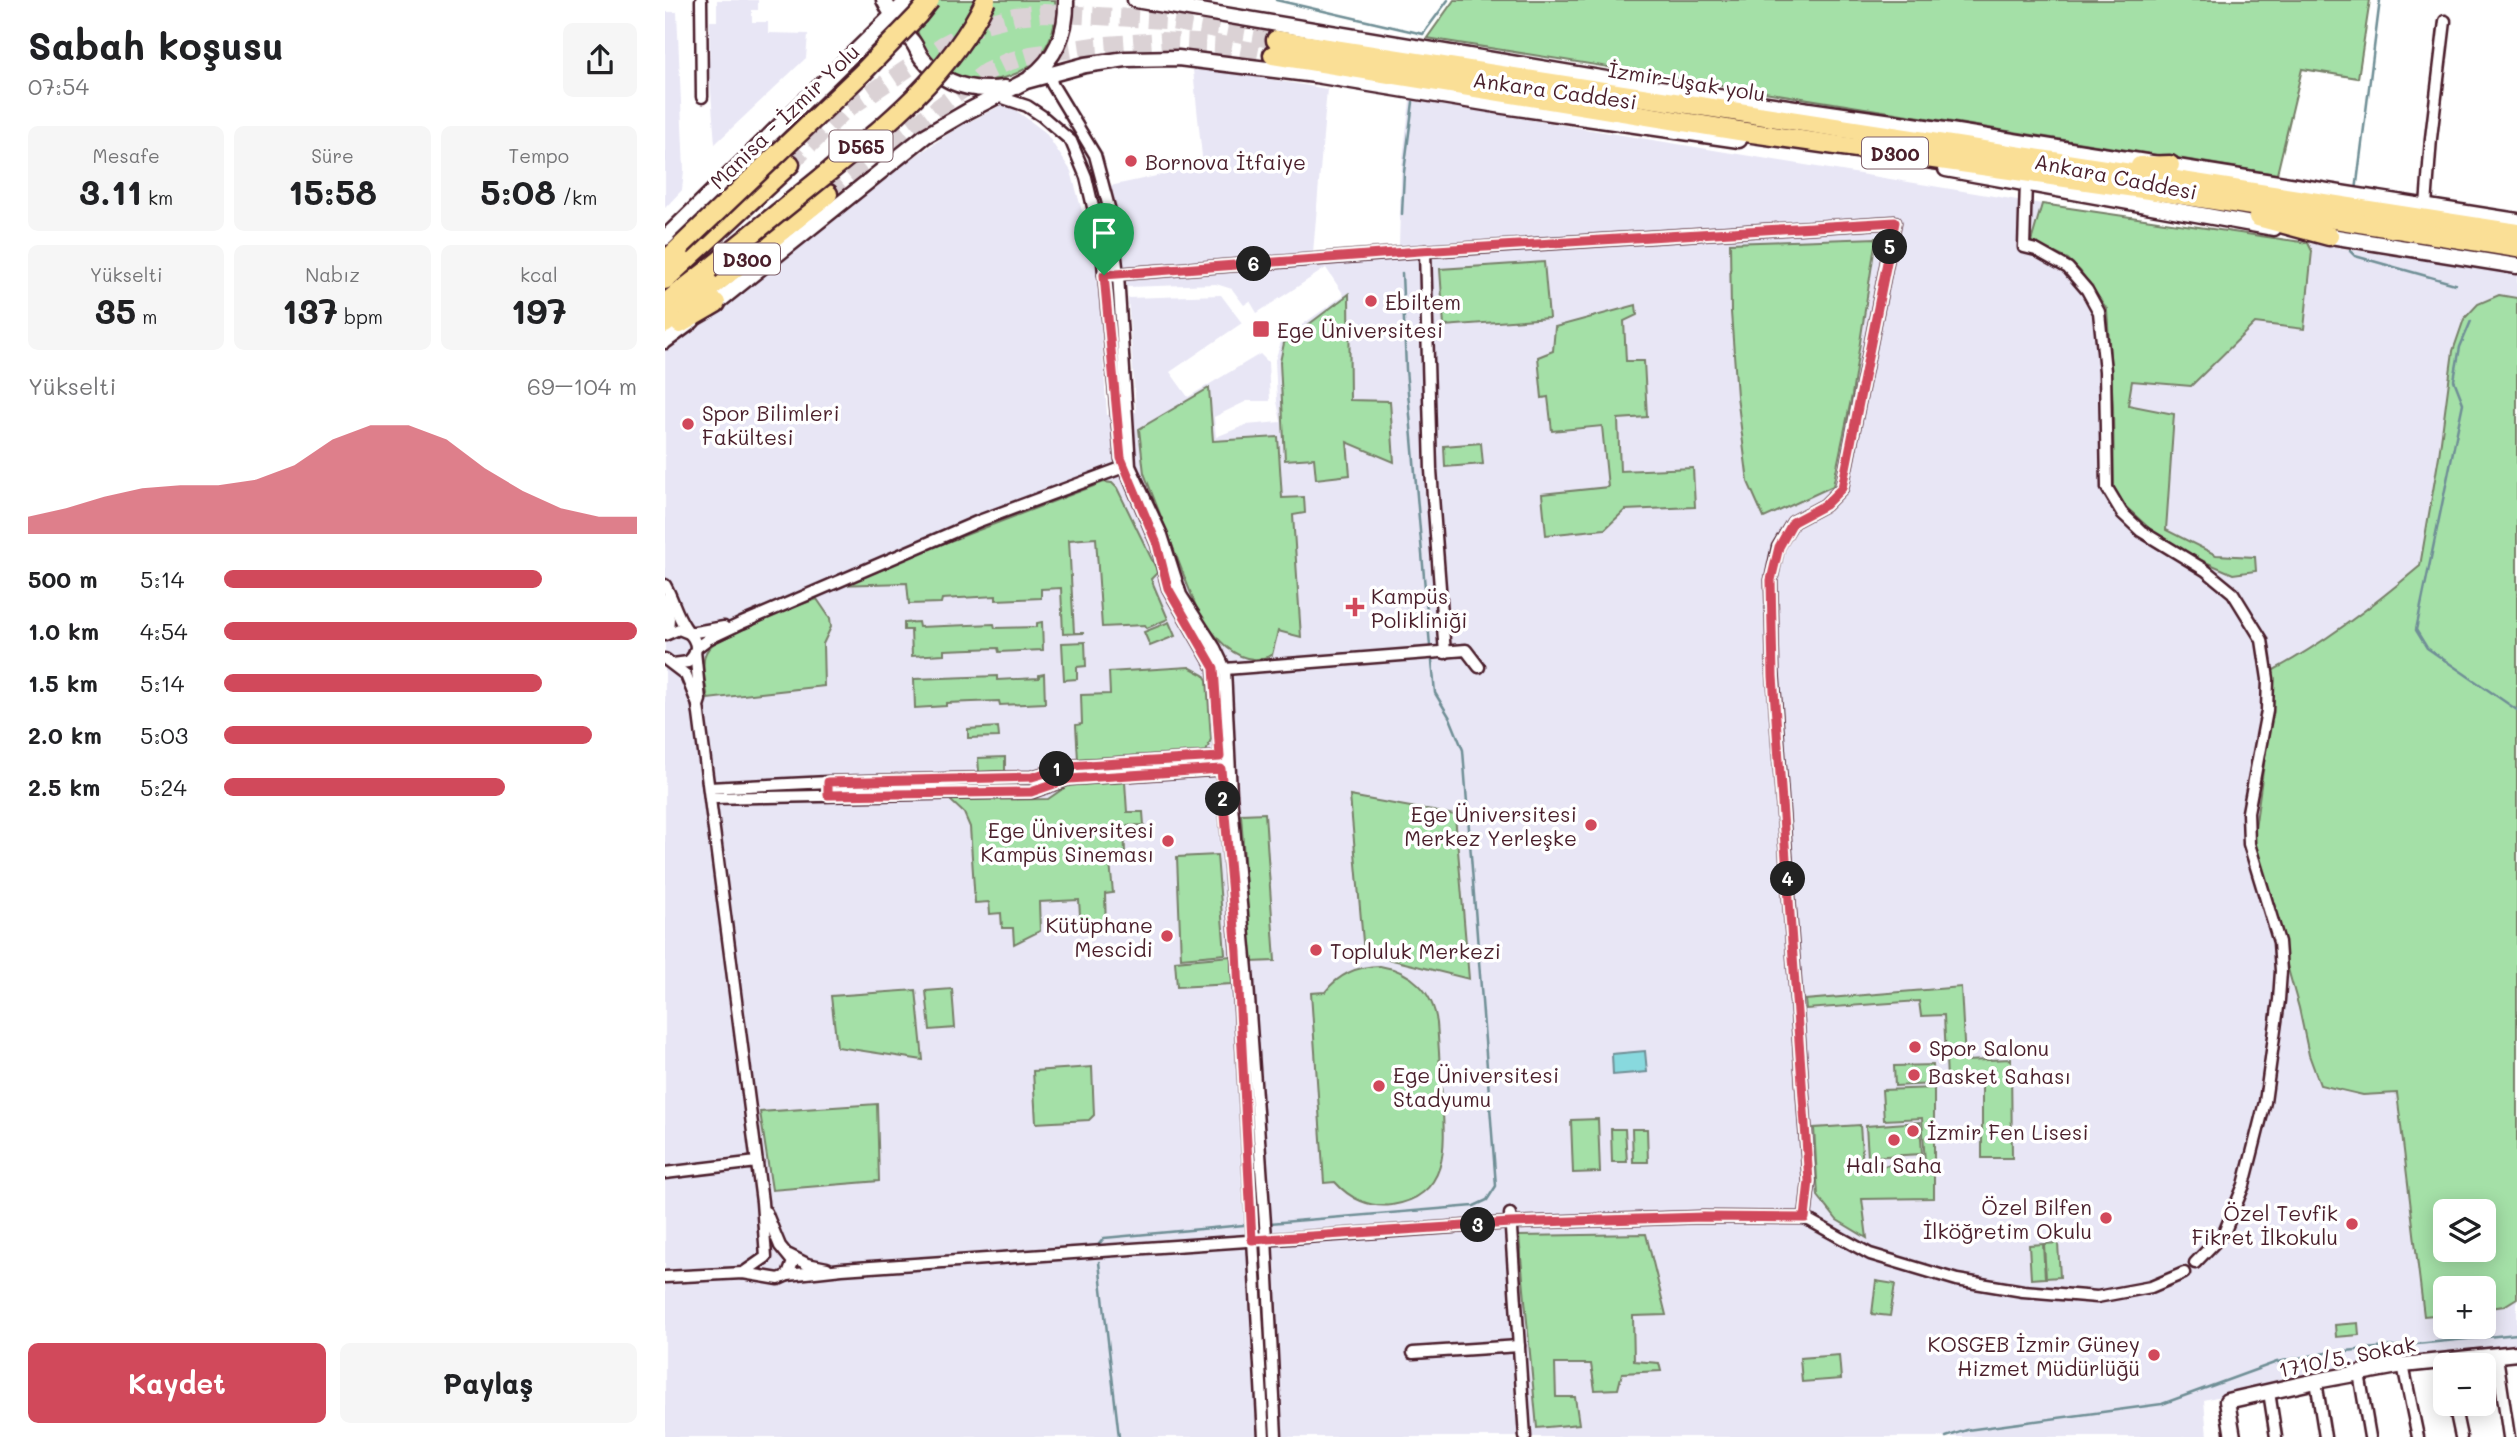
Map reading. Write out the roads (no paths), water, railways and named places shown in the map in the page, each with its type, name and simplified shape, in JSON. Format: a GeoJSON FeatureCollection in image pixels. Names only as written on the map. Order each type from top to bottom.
{"type":"FeatureCollection","features":[{"type":"Feature","properties":{"kind":"highway","name":"Manisa - İzmir Yolu"},"geometry":{"type":"LineString","coordinates":[[665,261],[673,242],[862,73],[930,0]]}},
{"type":"Feature","properties":{"kind":"highway","name":"D565"},"geometry":{"type":"LineString","coordinates":[[665,303],[875,135],[922,91],[969,32],[986,0]]}},
{"type":"Feature","properties":{"kind":"highway","name":"İzmir-Uşak yolu"},"geometry":{"type":"LineString","coordinates":[[1274,47],[1762,116],[2091,167]]}},
{"type":"Feature","properties":{"kind":"highway","name":"Ankara Caddesi"},"geometry":{"type":"LineString","coordinates":[[1274,47],[1745,132],[2163,192],[2517,248]]}},
{"type":"Feature","properties":{"kind":"highway"},"geometry":{"type":"LineString","coordinates":[[1684,92],[1762,116]]}},
{"type":"Feature","properties":{"kind":"highway"},"geometry":{"type":"LineString","coordinates":[[1695,133],[1745,132]]}},
{"type":"Feature","properties":{"kind":"highway","name":"D300"},"geometry":{"type":"LineString","coordinates":[[665,280],[790,164]]}},
{"type":"Feature","properties":{"kind":"highway"},"geometry":{"type":"LineString","coordinates":[[2091,167],[2170,165]]}},
{"type":"Feature","properties":{"kind":"highway","name":"Ankara Caddesi"},"geometry":{"type":"LineString","coordinates":[[2091,167],[2517,233]]}},
{"type":"Feature","properties":{"kind":"highway"},"geometry":{"type":"LineString","coordinates":[[2163,192],[2329,236]]}},
{"type":"Feature","properties":{"kind":"highway","name":"D300"},"geometry":{"type":"LineString","coordinates":[[665,324],[828,194]]}},
{"type":"Feature","properties":{"kind":"highway"},"geometry":{"type":"LineString","coordinates":[[665,333],[716,303]]}},
{"type":"Feature","properties":{"kind":"main road"},"geometry":{"type":"LineString","coordinates":[[884,0],[891,17],[912,41],[922,58],[935,72],[952,82],[988,90],[1008,87],[1026,80]]}},
{"type":"Feature","properties":{"kind":"main road"},"geometry":{"type":"LineString","coordinates":[[673,242],[907,0]]}},
{"type":"Feature","properties":{"kind":"main road"},"geometry":{"type":"LineString","coordinates":[[907,0],[907,21],[912,41]]}},
{"type":"Feature","properties":{"kind":"main road"},"geometry":{"type":"LineString","coordinates":[[1050,67],[1061,40],[1066,19],[1066,0]]}},
{"type":"Feature","properties":{"kind":"main road","name":"Ankara Caddesi"},"geometry":{"type":"LineString","coordinates":[[1135,0],[1684,92],[2170,165],[2517,221]]}},
{"type":"Feature","properties":{"kind":"main road","name":"Ankara Caddesi"},"geometry":{"type":"LineString","coordinates":[[665,341],[925,136],[995,96],[1050,67],[1178,58],[1315,75],[1503,106],[2027,183],[2229,221],[2517,266]]}},
{"type":"Feature","properties":{"kind":"main road","name":"1710/5. Sokak"},"geometry":{"type":"LineString","coordinates":[[2497,1356],[2517,1353]]}},
{"type":"Feature","properties":{"kind":"main road","name":"1710/5. Sokak"},"geometry":{"type":"LineString","coordinates":[[2233,1437],[2227,1401],[2403,1365],[2433,1364]]}},
{"type":"Feature","properties":{"kind":"street"},"geometry":{"type":"LineString","coordinates":[[701,0],[702,97]]}},
{"type":"Feature","properties":{"kind":"street"},"geometry":{"type":"LineString","coordinates":[[2426,206],[2445,21]]}},
{"type":"Feature","properties":{"kind":"street"},"geometry":{"type":"LineString","coordinates":[[1050,67],[1052,84],[1095,155],[1111,215],[1118,275],[1127,467]]}},
{"type":"Feature","properties":{"kind":"street"},"geometry":{"type":"LineString","coordinates":[[970,88],[1027,106],[1071,141],[1086,177],[1101,241],[1121,458],[1163,535],[1181,595],[1220,669],[1224,757],[1266,1238],[1267,1372]]}},
{"type":"Feature","properties":{"kind":"street"},"geometry":{"type":"LineString","coordinates":[[2027,183],[2024,247],[2036,250],[2068,268],[2087,290],[2099,312],[2105,371],[2107,488],[2123,513],[2141,531],[2205,570],[2233,593],[2262,640],[2268,679],[2267,711],[2248,812],[2249,844],[2279,942],[2279,1000],[2266,1102],[2244,1185],[2224,1233],[2195,1263]]}},
{"type":"Feature","properties":{"kind":"street"},"geometry":{"type":"LineString","coordinates":[[1104,275],[1425,251],[1895,222],[1842,488],[1825,505],[1793,522],[1779,547],[1771,580],[1772,657],[1809,1181],[1805,1218]]}},
{"type":"Feature","properties":{"kind":"street"},"geometry":{"type":"LineString","coordinates":[[1425,251],[1431,470],[1445,653]]}},
{"type":"Feature","properties":{"kind":"street"},"geometry":{"type":"LineString","coordinates":[[668,662],[688,662],[708,639],[979,521],[1127,467]]}},
{"type":"Feature","properties":{"kind":"street"},"geometry":{"type":"LineString","coordinates":[[665,585],[695,642],[700,701],[698,706]]}},
{"type":"Feature","properties":{"kind":"street"},"geometry":{"type":"LineString","coordinates":[[665,599],[669,618],[666,634]]}},
{"type":"Feature","properties":{"kind":"street"},"geometry":{"type":"LineString","coordinates":[[666,634],[678,629],[689,633],[742,623]]}},
{"type":"Feature","properties":{"kind":"street"},"geometry":{"type":"LineString","coordinates":[[1220,669],[1466,650],[1479,667]]}},
{"type":"Feature","properties":{"kind":"street"},"geometry":{"type":"LineString","coordinates":[[668,662],[686,675],[698,706],[762,1202],[766,1257],[764,1268],[770,1276]]}},
{"type":"Feature","properties":{"kind":"street"},"geometry":{"type":"LineString","coordinates":[[710,793],[828,782],[1032,777],[1069,766],[1224,757]]}},
{"type":"Feature","properties":{"kind":"street"},"geometry":{"type":"LineString","coordinates":[[710,793],[828,795],[1031,792],[1069,779],[1225,769]]}},
{"type":"Feature","properties":{"kind":"street"},"geometry":{"type":"LineString","coordinates":[[867,781],[868,794]]}},
{"type":"Feature","properties":{"kind":"street"},"geometry":{"type":"LineString","coordinates":[[828,782],[828,795]]}},
{"type":"Feature","properties":{"kind":"street"},"geometry":{"type":"LineString","coordinates":[[1243,970],[1252,1240],[1270,1421],[1276,1437]]}},
{"type":"Feature","properties":{"kind":"street"},"geometry":{"type":"LineString","coordinates":[[665,1173],[757,1162]]}},
{"type":"Feature","properties":{"kind":"street"},"geometry":{"type":"LineString","coordinates":[[762,1202],[780,1246],[789,1255],[793,1266],[788,1275]]}},
{"type":"Feature","properties":{"kind":"street"},"geometry":{"type":"LineString","coordinates":[[1510,1218],[1525,1437]]}},
{"type":"Feature","properties":{"kind":"street"},"geometry":{"type":"LineString","coordinates":[[665,1278],[743,1273],[779,1279],[788,1275],[842,1269],[1252,1240],[1510,1218],[1805,1218],[1870,1254],[1957,1280],[2023,1291],[2097,1297],[2151,1287],[2184,1273]]}},
{"type":"Feature","properties":{"kind":"street"},"geometry":{"type":"LineString","coordinates":[[743,1273],[779,1250],[807,1264],[842,1269]]}},
{"type":"Feature","properties":{"kind":"street"},"geometry":{"type":"LineString","coordinates":[[1413,1353],[1519,1346]]}},
{"type":"Feature","properties":{"kind":"street"},"geometry":{"type":"LineString","coordinates":[[2497,1356],[2509,1437]]}},
{"type":"Feature","properties":{"kind":"street"},"geometry":{"type":"LineString","coordinates":[[2403,1365],[2418,1437]]}},
{"type":"Feature","properties":{"kind":"street"},"geometry":{"type":"LineString","coordinates":[[2359,1373],[2370,1437]]}},
{"type":"Feature","properties":{"kind":"street"},"geometry":{"type":"LineString","coordinates":[[2316,1381],[2325,1437]]}},
{"type":"Feature","properties":{"kind":"street"},"geometry":{"type":"LineString","coordinates":[[2269,1392],[2276,1437]]}},
{"type":"Feature","properties":{"kind":"street"},"geometry":{"type":"LineString","coordinates":[[2457,1416],[2461,1437]]}},
{"type":"Feature","properties":{"kind":"street"},"geometry":{"type":"LineString","coordinates":[[1264,1437],[1270,1421]]}},
{"type":"Feature","properties":{"kind":"water"},"geometry":{"type":"Polygon","coordinates":[[[1645,1051],[1647,1072],[1613,1075],[1612,1054],[1645,1051]]]}},
{"type":"Feature","properties":{"kind":"waterway"},"geometry":{"type":"LineString","coordinates":[[1276,0],[1423,34],[1448,0]]}},
{"type":"Feature","properties":{"kind":"waterway"},"geometry":{"type":"LineString","coordinates":[[2356,191],[2380,0]]}},
{"type":"Feature","properties":{"kind":"waterway"},"geometry":{"type":"LineString","coordinates":[[1402,214],[1404,172],[1413,102]]}},
{"type":"Feature","properties":{"kind":"waterway"},"geometry":{"type":"LineString","coordinates":[[2350,251],[2355,256],[2455,284]]}},
{"type":"Feature","properties":{"kind":"waterway"},"geometry":{"type":"LineString","coordinates":[[1402,273],[1406,369],[1430,646]]}},
{"type":"Feature","properties":{"kind":"waterway"},"geometry":{"type":"LineString","coordinates":[[2471,321],[2460,347],[2454,380],[2463,403],[2416,630],[2427,648],[2517,710]]}},
{"type":"Feature","properties":{"kind":"waterway"},"geometry":{"type":"LineString","coordinates":[[1270,1223],[1474,1206],[1487,1200],[1496,1186],[1463,750],[1450,718],[1435,693],[1432,661]]}},
{"type":"Feature","properties":{"kind":"waterway"},"geometry":{"type":"LineString","coordinates":[[1099,1244],[1104,1238],[1244,1225]]}},
{"type":"Feature","properties":{"kind":"waterway"},"geometry":{"type":"LineString","coordinates":[[1099,1262],[1119,1437]]}},
{"type":"Feature","properties":{"kind":"waterway"},"geometry":{"type":"LineString","coordinates":[[1946,1437],[1967,1430],[2162,1404],[2277,1362],[2326,1353],[2517,1334]]}},
{"type":"Feature","properties":{"kind":"tunnel"},"geometry":{"type":"LineString","coordinates":[[790,164],[844,111],[943,45],[981,25],[1015,16],[1044,13],[1166,20],[1276,40]]}},
{"type":"Feature","properties":{"kind":"tunnel"},"geometry":{"type":"LineString","coordinates":[[828,194],[888,145],[986,72],[1007,62],[1031,55],[1094,46],[1161,41],[1217,44],[1273,55]]}},
{"type":"Feature","properties":{"kind":"place","name":"Bornova İtfaiye"},"geometry":{"type":"Point","coordinates":[1131,161]}},
{"type":"Feature","properties":{"kind":"place","name":"Ebiltem"},"geometry":{"type":"Point","coordinates":[1371,301]}},
{"type":"Feature","properties":{"kind":"place","name":"Ege Üniversitesi"},"geometry":{"type":"Point","coordinates":[1261,329]}},
{"type":"Feature","properties":{"kind":"place","name":"Spor Bilimleri Fakültesi"},"geometry":{"type":"Point","coordinates":[688,424]}},
{"type":"Feature","properties":{"kind":"place","name":"Kampüs Polikliniği"},"geometry":{"type":"Point","coordinates":[1355,607]}},
{"type":"Feature","properties":{"kind":"place","name":"Ege Üniversitesi Merkez Yerleşke"},"geometry":{"type":"Point","coordinates":[1591,825]}},
{"type":"Feature","properties":{"kind":"place","name":"Ege Üniversitesi Kampüs Sineması"},"geometry":{"type":"Point","coordinates":[1168,841]}},
{"type":"Feature","properties":{"kind":"place","name":"Kütüphane Mescidi"},"geometry":{"type":"Point","coordinates":[1167,936]}},
{"type":"Feature","properties":{"kind":"place","name":"Topluluk Merkezi"},"geometry":{"type":"Point","coordinates":[1316,950]}},
{"type":"Feature","properties":{"kind":"place","name":"Spor Salonu"},"geometry":{"type":"Point","coordinates":[1915,1047]}},
{"type":"Feature","properties":{"kind":"place","name":"Basket Sahası"},"geometry":{"type":"Point","coordinates":[1914,1075]}},
{"type":"Feature","properties":{"kind":"place","name":"Ege Üniversitesi Stadyumu"},"geometry":{"type":"Point","coordinates":[1379,1086]}},
{"type":"Feature","properties":{"kind":"place","name":"İzmir Fen Lisesi"},"geometry":{"type":"Point","coordinates":[1913,1131]}},
{"type":"Feature","properties":{"kind":"place","name":"Halı Saha"},"geometry":{"type":"Point","coordinates":[1894,1140]}},
{"type":"Feature","properties":{"kind":"place","name":"Özel Bilfen İlköğretim Okulu"},"geometry":{"type":"Point","coordinates":[2106,1218]}},
{"type":"Feature","properties":{"kind":"place","name":"Özel Tevfik Fikret İlkokulu"},"geometry":{"type":"Point","coordinates":[2352,1224]}},
{"type":"Feature","properties":{"kind":"place","name":"KOSGEB İzmir Güney Hizmet Müdürlüğü"},"geometry":{"type":"Point","coordinates":[2154,1355]}}]}
